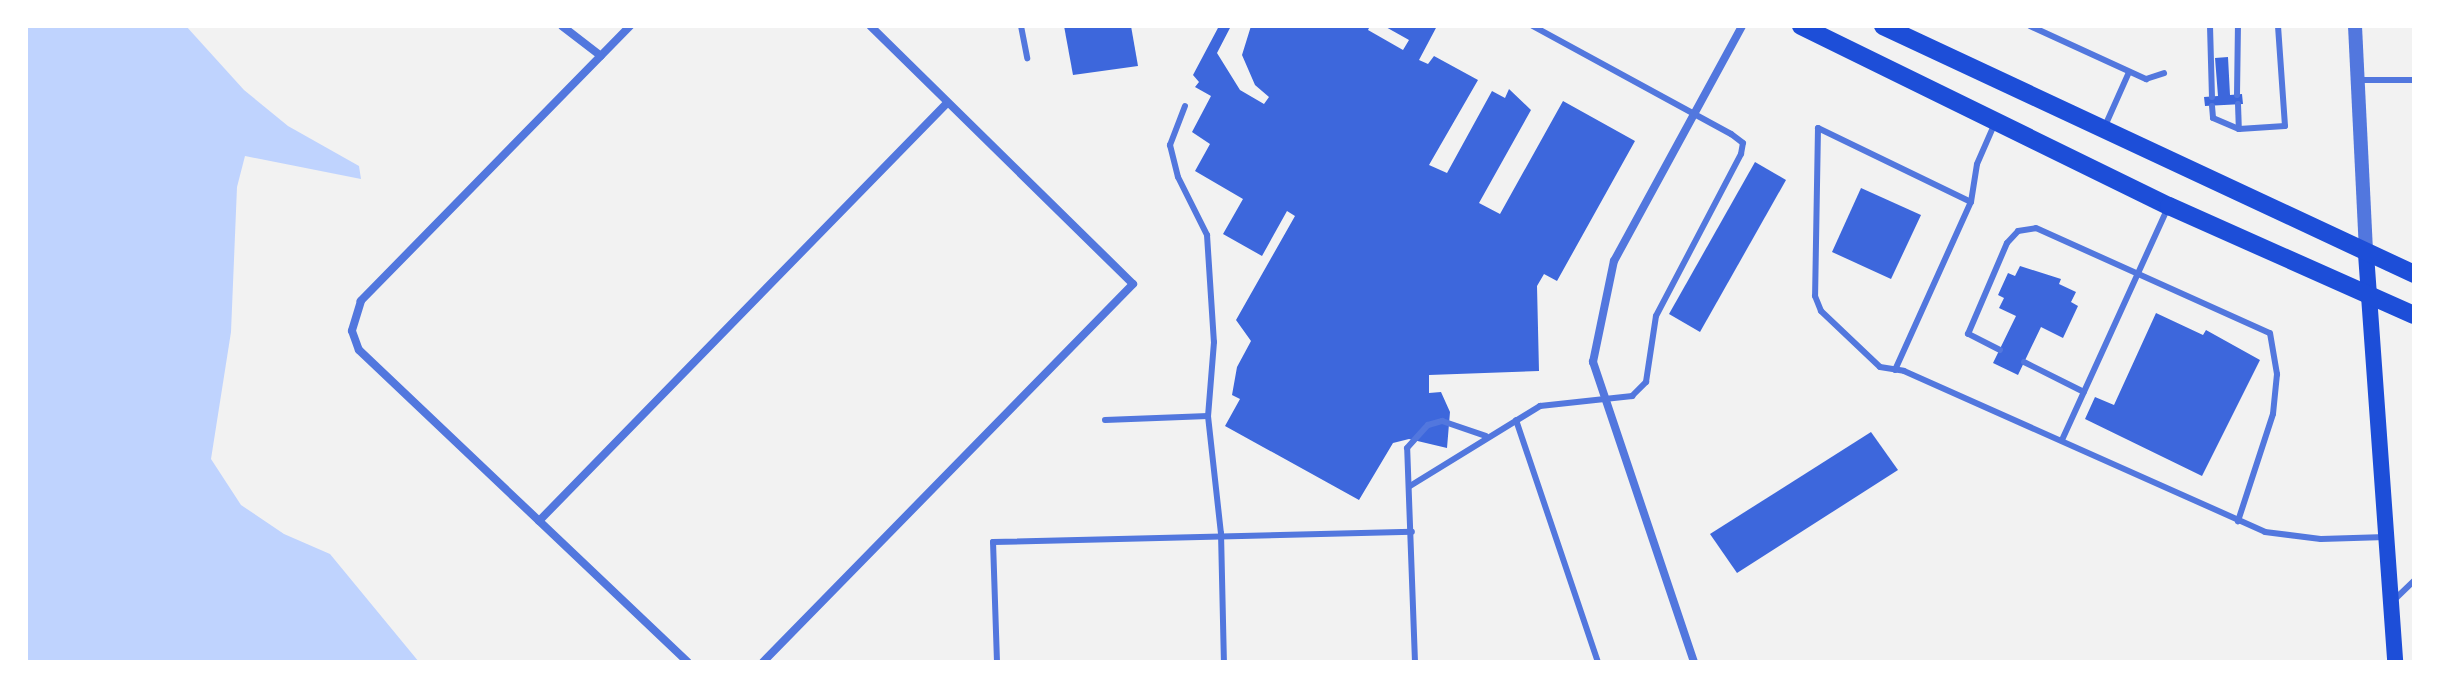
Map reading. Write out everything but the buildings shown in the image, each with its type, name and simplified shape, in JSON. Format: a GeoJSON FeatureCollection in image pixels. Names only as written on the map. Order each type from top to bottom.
{"type":"FeatureCollection","features":[{"type":"Feature","properties":{"kind":"main road"},"geometry":{"type":"LineString","coordinates":[[1801,26],[2169,206],[2414,315]]}},
{"type":"Feature","properties":{"kind":"main road"},"geometry":{"type":"LineString","coordinates":[[1883,26],[2102,133],[2414,274]]}},
{"type":"Feature","properties":{"kind":"main road"},"geometry":{"type":"LineString","coordinates":[[2366,254],[2389,537],[2395,662]]}},
{"type":"Feature","properties":{"kind":"street"},"geometry":{"type":"LineString","coordinates":[[562,26],[601,56]]}},
{"type":"Feature","properties":{"kind":"street"},"geometry":{"type":"LineString","coordinates":[[630,26],[361,301],[352,331],[359,350],[688,662]]}},
{"type":"Feature","properties":{"kind":"street"},"geometry":{"type":"LineString","coordinates":[[763,662],[1133,284],[870,26]]}},
{"type":"Feature","properties":{"kind":"street"},"geometry":{"type":"LineString","coordinates":[[1694,662],[1593,362],[1614,261],[1742,26]]}},
{"type":"Feature","properties":{"kind":"street"},"geometry":{"type":"LineString","coordinates":[[2355,26],[2366,254]]}},
{"type":"Feature","properties":{"kind":"street"},"geometry":{"type":"LineString","coordinates":[[539,521],[947,103]]}},
{"type":"Feature","properties":{"kind":"lane"},"geometry":{"type":"LineString","coordinates":[[1021,26],[1027,58]]}},
{"type":"Feature","properties":{"kind":"lane"},"geometry":{"type":"LineString","coordinates":[[1410,486],[1486,436],[1540,406],[1632,396],[1646,382],[1656,316],[1741,154],[1743,143],[1533,26]]}},
{"type":"Feature","properties":{"kind":"lane"},"geometry":{"type":"LineString","coordinates":[[2030,26],[2129,72],[2152,80],[2164,73]]}},
{"type":"Feature","properties":{"kind":"lane"},"geometry":{"type":"LineString","coordinates":[[2210,26],[2212,97]]}},
{"type":"Feature","properties":{"kind":"lane"},"geometry":{"type":"LineString","coordinates":[[2237,95],[2238,26]]}},
{"type":"Feature","properties":{"kind":"lane"},"geometry":{"type":"LineString","coordinates":[[2212,106],[2213,118],[2239,129],[2285,126],[2278,26]]}},
{"type":"Feature","properties":{"kind":"lane"},"geometry":{"type":"LineString","coordinates":[[2102,133],[2129,72]]}},
{"type":"Feature","properties":{"kind":"lane"},"geometry":{"type":"LineString","coordinates":[[2359,80],[2414,80]]}},
{"type":"Feature","properties":{"kind":"lane"},"geometry":{"type":"LineString","coordinates":[[2238,104],[2239,129]]}},
{"type":"Feature","properties":{"kind":"lane"},"geometry":{"type":"LineString","coordinates":[[1185,106],[1170,145],[1178,177],[1207,235],[1214,342],[1208,416],[1221,533],[1224,662]]}},
{"type":"Feature","properties":{"kind":"lane"},"geometry":{"type":"LineString","coordinates":[[1895,370],[1971,202],[1977,164],[1994,123]]}},
{"type":"Feature","properties":{"kind":"lane"},"geometry":{"type":"LineString","coordinates":[[1971,202],[1818,128],[1815,296],[1821,311],[1880,367],[1895,370],[2062,440],[2265,532],[2321,539],[2389,537]]}},
{"type":"Feature","properties":{"kind":"lane"},"geometry":{"type":"LineString","coordinates":[[2062,440],[2169,206]]}},
{"type":"Feature","properties":{"kind":"lane"},"geometry":{"type":"LineString","coordinates":[[2000,350],[1968,334],[2007,243],[2018,231],[2036,228],[2137,276],[2270,333],[2276,345],[2273,414],[2238,521]]}},
{"type":"Feature","properties":{"kind":"lane"},"geometry":{"type":"LineString","coordinates":[[2024,362],[2084,392]]}},
{"type":"Feature","properties":{"kind":"lane"},"geometry":{"type":"LineString","coordinates":[[1105,420],[1208,416]]}},
{"type":"Feature","properties":{"kind":"lane"},"geometry":{"type":"LineString","coordinates":[[1516,420],[1598,662]]}},
{"type":"Feature","properties":{"kind":"lane"},"geometry":{"type":"LineString","coordinates":[[1415,662],[1407,448],[1428,425],[1462,424],[1486,436]]}},
{"type":"Feature","properties":{"kind":"lane"},"geometry":{"type":"LineString","coordinates":[[997,662],[993,542],[1221,533],[1412,532]]}},
{"type":"Feature","properties":{"kind":"lane"},"geometry":{"type":"LineString","coordinates":[[2393,601],[2414,581]]}},
{"type":"Feature","properties":{"kind":"water"},"geometry":{"type":"Polygon","coordinates":[[[26,26],[186,26],[244,90],[288,126],[359,166],[361,179],[245,156],[237,187],[231,332],[211,459],[241,505],[284,534],[330,554],[419,662],[26,662],[26,26]]]}}]}
